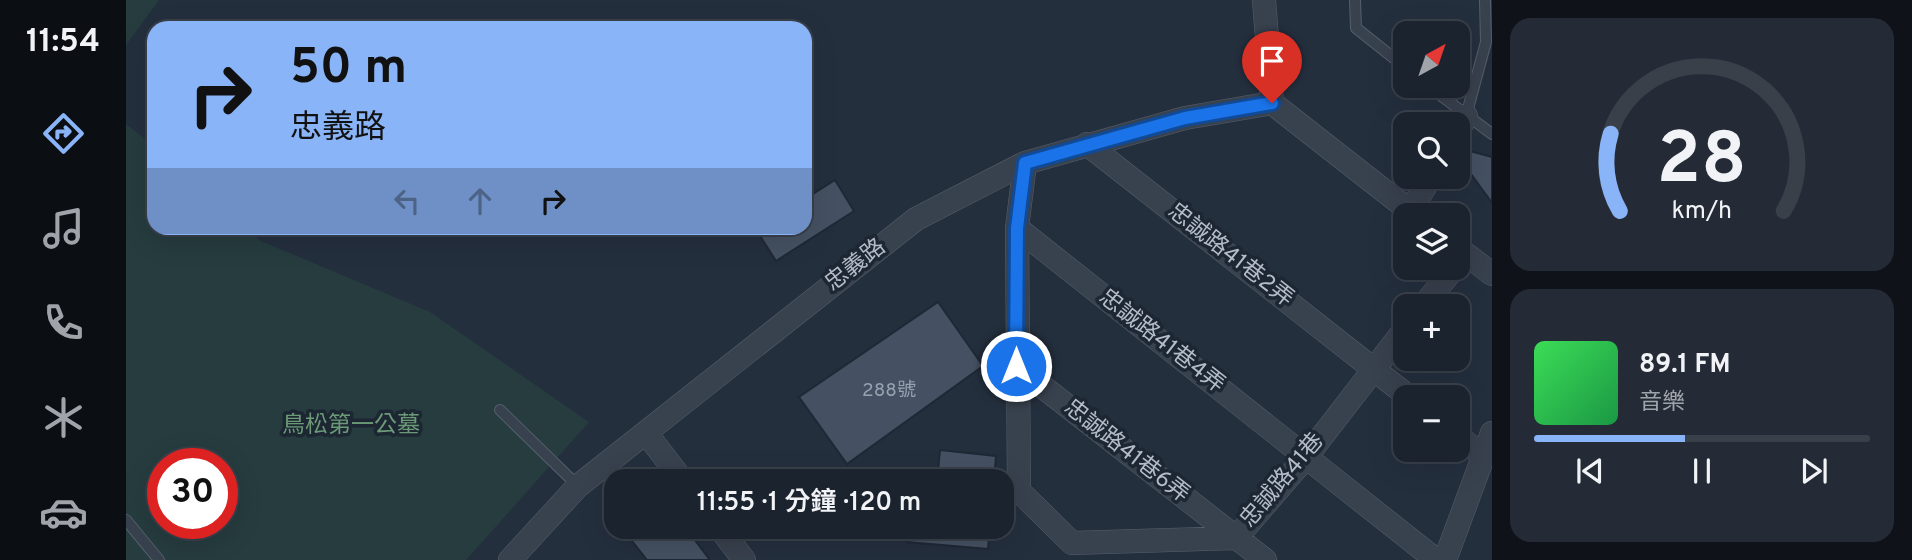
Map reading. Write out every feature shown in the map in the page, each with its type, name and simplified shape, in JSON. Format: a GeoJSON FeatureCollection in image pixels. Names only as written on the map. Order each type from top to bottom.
{"type":"FeatureCollection","features":[{"type":"Feature","properties":{"kind":"street"},"geometry":{"type":"LineString","coordinates":[[1264,0],[1272,103],[1400,203]]}},
{"type":"Feature","properties":{"kind":"street","name":"忠義路"},"geometry":{"type":"LineString","coordinates":[[510,560],[578,486],[916,219],[1025,163],[1185,118],[1272,103]]}},
{"type":"Feature","properties":{"kind":"street","name":"忠誠路41巷2弄"},"geometry":{"type":"LineString","coordinates":[[1087,144],[1394,385]]}},
{"type":"Feature","properties":{"kind":"street","name":"忠誠路41巷"},"geometry":{"type":"LineString","coordinates":[[1025,163],[1017,228],[1019,491],[1072,547],[1236,538],[1306,457],[1393,344]]}},
{"type":"Feature","properties":{"kind":"street","name":"忠誠路41巷4弄"},"geometry":{"type":"LineString","coordinates":[[1017,228],[1436,560]]}},
{"type":"Feature","properties":{"kind":"street"},"geometry":{"type":"LineString","coordinates":[[1470,263],[1492,274]]}},
{"type":"Feature","properties":{"kind":"street","name":"忠誠路41巷6弄"},"geometry":{"type":"LineString","coordinates":[[1016,366],[1265,560]]}},
{"type":"Feature","properties":{"kind":"street"},"geometry":{"type":"LineString","coordinates":[[646,433],[674,469]]}},
{"type":"Feature","properties":{"kind":"street"},"geometry":{"type":"LineString","coordinates":[[1445,560],[1492,433]]}},
{"type":"Feature","properties":{"kind":"street"},"geometry":{"type":"LineString","coordinates":[[1470,446],[1483,456]]}},
{"type":"Feature","properties":{"kind":"street"},"geometry":{"type":"LineString","coordinates":[[728,539],[744,560]]}},
{"type":"Feature","properties":{"kind":"lane"},"geometry":{"type":"LineString","coordinates":[[1355,0],[1356,28],[1393,57]]}},
{"type":"Feature","properties":{"kind":"lane"},"geometry":{"type":"LineString","coordinates":[[1466,112],[1486,42],[1485,0]]}},
{"type":"Feature","properties":{"kind":"lane"},"geometry":{"type":"LineString","coordinates":[[1439,98],[1452,112]]}},
{"type":"Feature","properties":{"kind":"lane"},"geometry":{"type":"LineString","coordinates":[[1470,127],[1492,134]]}},
{"type":"Feature","properties":{"kind":"lane"},"geometry":{"type":"LineString","coordinates":[[500,410],[578,486]]}},
{"type":"Feature","properties":{"kind":"lane"},"geometry":{"type":"LineString","coordinates":[[126,520],[159,560]]}},
{"type":"Feature","properties":{"kind":"green space"},"geometry":{"type":"Polygon","coordinates":[[[126,0],[159,0],[126,45],[126,0]]]}},
{"type":"Feature","properties":{"kind":"green space","name":"鳥松第一公墓"},"geometry":{"type":"Polygon","coordinates":[[[126,124],[147,140],[147,235],[254,235],[261,241],[430,312],[589,422],[466,560],[126,560],[126,124]]]}},
{"type":"Feature","properties":{"kind":"building"},"geometry":{"type":"Polygon","coordinates":[[[1470,151],[1492,157],[1492,203],[1471,174],[1470,151]]]}},
{"type":"Feature","properties":{"kind":"building"},"geometry":{"type":"Polygon","coordinates":[[[835,180],[854,211],[776,261],[759,235],[812,235],[812,195],[835,180]]]}},
{"type":"Feature","properties":{"kind":"building"},"geometry":{"type":"Polygon","coordinates":[[[938,302],[983,366],[847,464],[799,397],[938,302]]]}},
{"type":"Feature","properties":{"kind":"building"},"geometry":{"type":"Polygon","coordinates":[[[940,450],[996,456],[995,469],[938,469],[940,450]]]}},
{"type":"Feature","properties":{"kind":"building"},"geometry":{"type":"Polygon","coordinates":[[[630,539],[694,539],[710,560],[647,560],[630,539]]]}},
{"type":"Feature","properties":{"kind":"building"},"geometry":{"type":"Polygon","coordinates":[[[907,539],[989,539],[988,549],[907,542],[907,539]]]}},
{"type":"Feature","properties":{"kind":"route"},"geometry":{"type":"LineString","coordinates":[[1016,366],[1017,228],[1025,163],[1185,118],[1272,103]]}}]}
